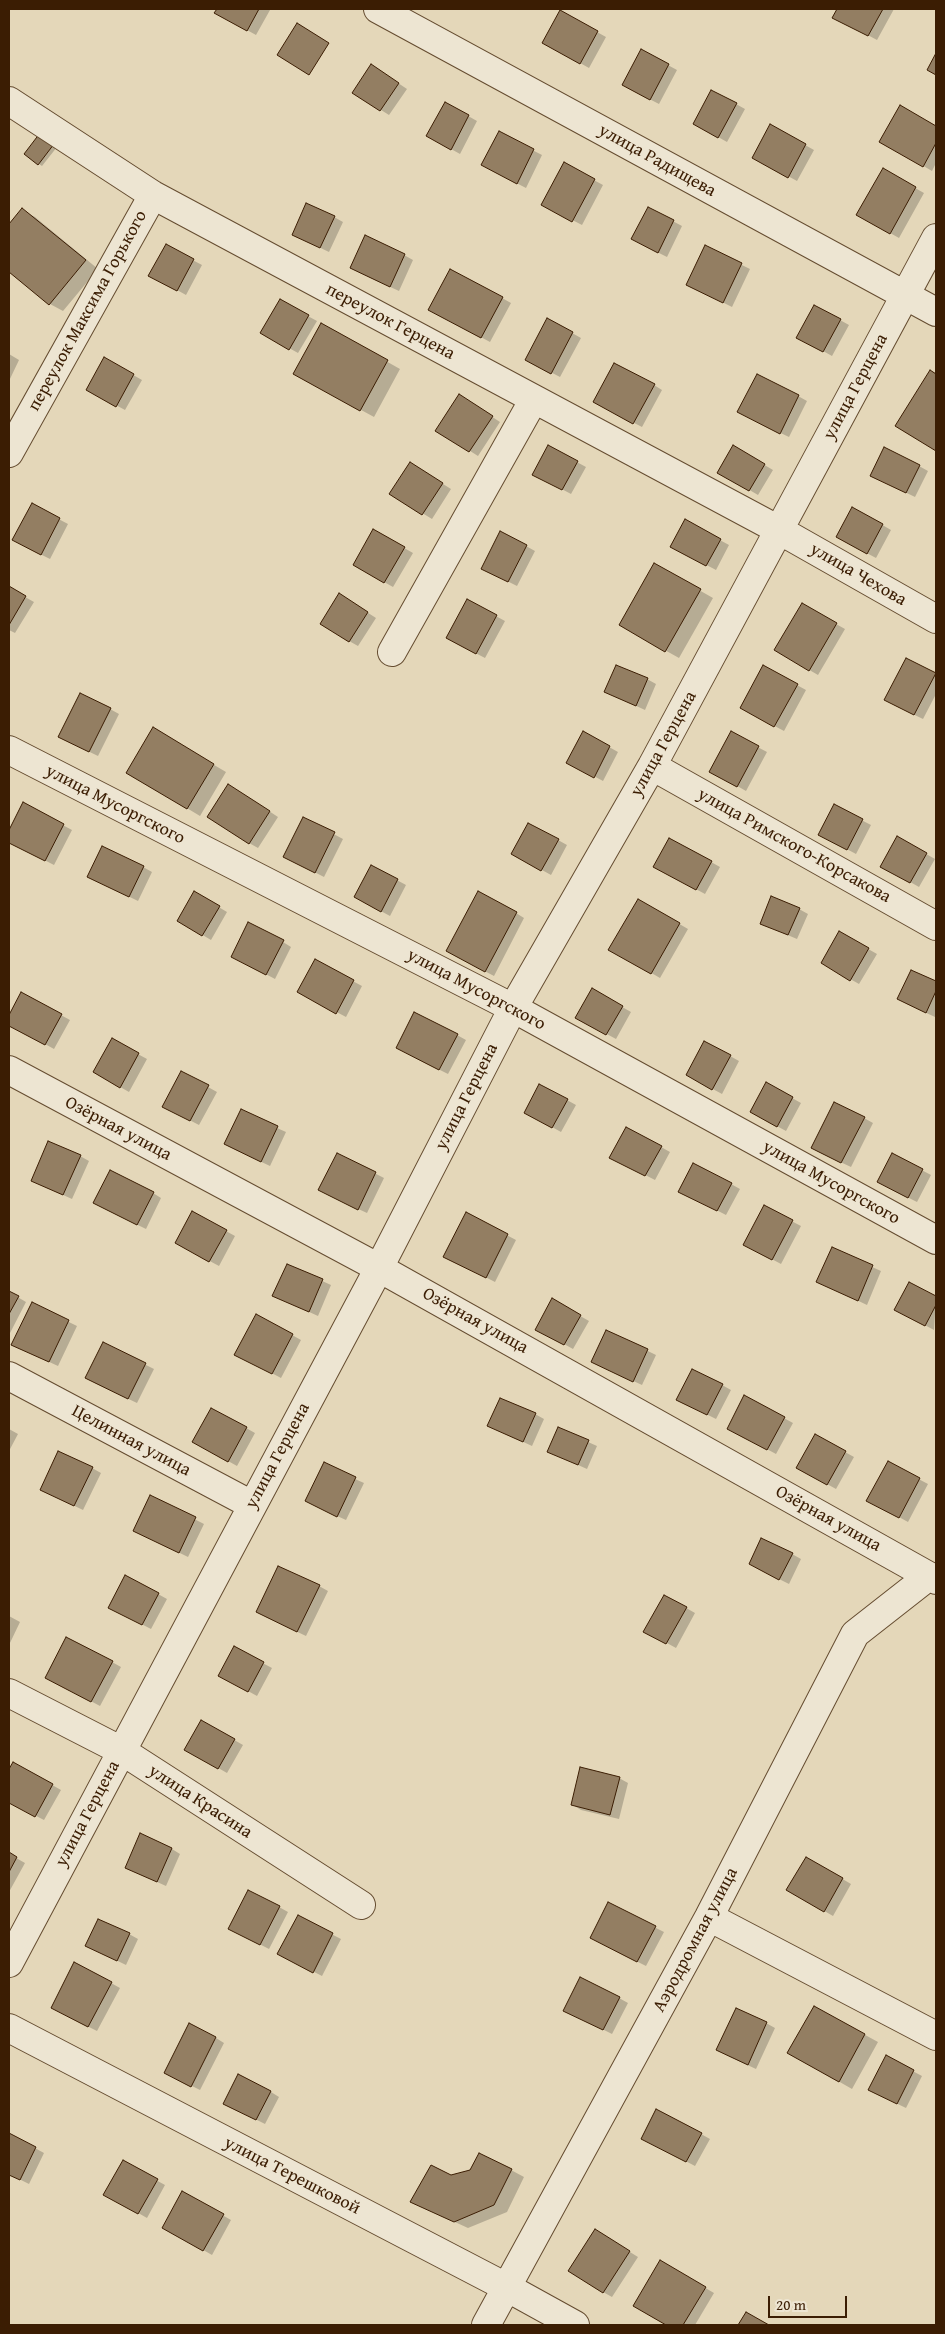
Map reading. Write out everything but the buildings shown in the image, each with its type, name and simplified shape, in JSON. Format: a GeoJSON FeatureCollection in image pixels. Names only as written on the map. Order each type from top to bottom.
{"type":"FeatureCollection","features":[{"type":"Feature","properties":{"kind":"street","name":"улица Радищева"},"geometry":{"type":"LineString","coordinates":[[378,9],[936,312]]}},
{"type":"Feature","properties":{"kind":"street","name":"переулок Герцена"},"geometry":{"type":"LineString","coordinates":[[9,101],[153,195],[779,530]]}},
{"type":"Feature","properties":{"kind":"street","name":"переулок Максима Горького"},"geometry":{"type":"LineString","coordinates":[[9,454],[153,195]]}},
{"type":"Feature","properties":{"kind":"street","name":"улица Герцена"},"geometry":{"type":"LineString","coordinates":[[9,1964],[379,1268],[513,1008],[652,766],[936,238]]}},
{"type":"Feature","properties":{"kind":"street"},"geometry":{"type":"LineString","coordinates":[[392,652],[534,399]]}},
{"type":"Feature","properties":{"kind":"street","name":"улица Чехова"},"geometry":{"type":"LineString","coordinates":[[779,530],[936,619]]}},
{"type":"Feature","properties":{"kind":"street","name":"улица Мусоргского"},"geometry":{"type":"LineString","coordinates":[[9,750],[513,1008],[936,1240]]}},
{"type":"Feature","properties":{"kind":"street","name":"улица Римского-Корсакова"},"geometry":{"type":"LineString","coordinates":[[652,766],[936,926]]}},
{"type":"Feature","properties":{"kind":"street","name":"Озёрная улица"},"geometry":{"type":"LineString","coordinates":[[9,1070],[379,1268],[933,1578]]}},
{"type":"Feature","properties":{"kind":"street","name":"Целинная улица"},"geometry":{"type":"LineString","coordinates":[[9,1376],[252,1505]]}},
{"type":"Feature","properties":{"kind":"street","name":"Аэродромная улица"},"geometry":{"type":"LineString","coordinates":[[486,2325],[710,1917],[855,1634],[933,1578]]}},
{"type":"Feature","properties":{"kind":"street","name":"улица Красина"},"geometry":{"type":"LineString","coordinates":[[9,1693],[122,1751],[361,1906]]}},
{"type":"Feature","properties":{"kind":"street"},"geometry":{"type":"LineString","coordinates":[[710,1917],[936,2036]]}},
{"type":"Feature","properties":{"kind":"street","name":"улица Терешковой"},"geometry":{"type":"LineString","coordinates":[[9,2028],[508,2288],[575,2325]]}}]}
